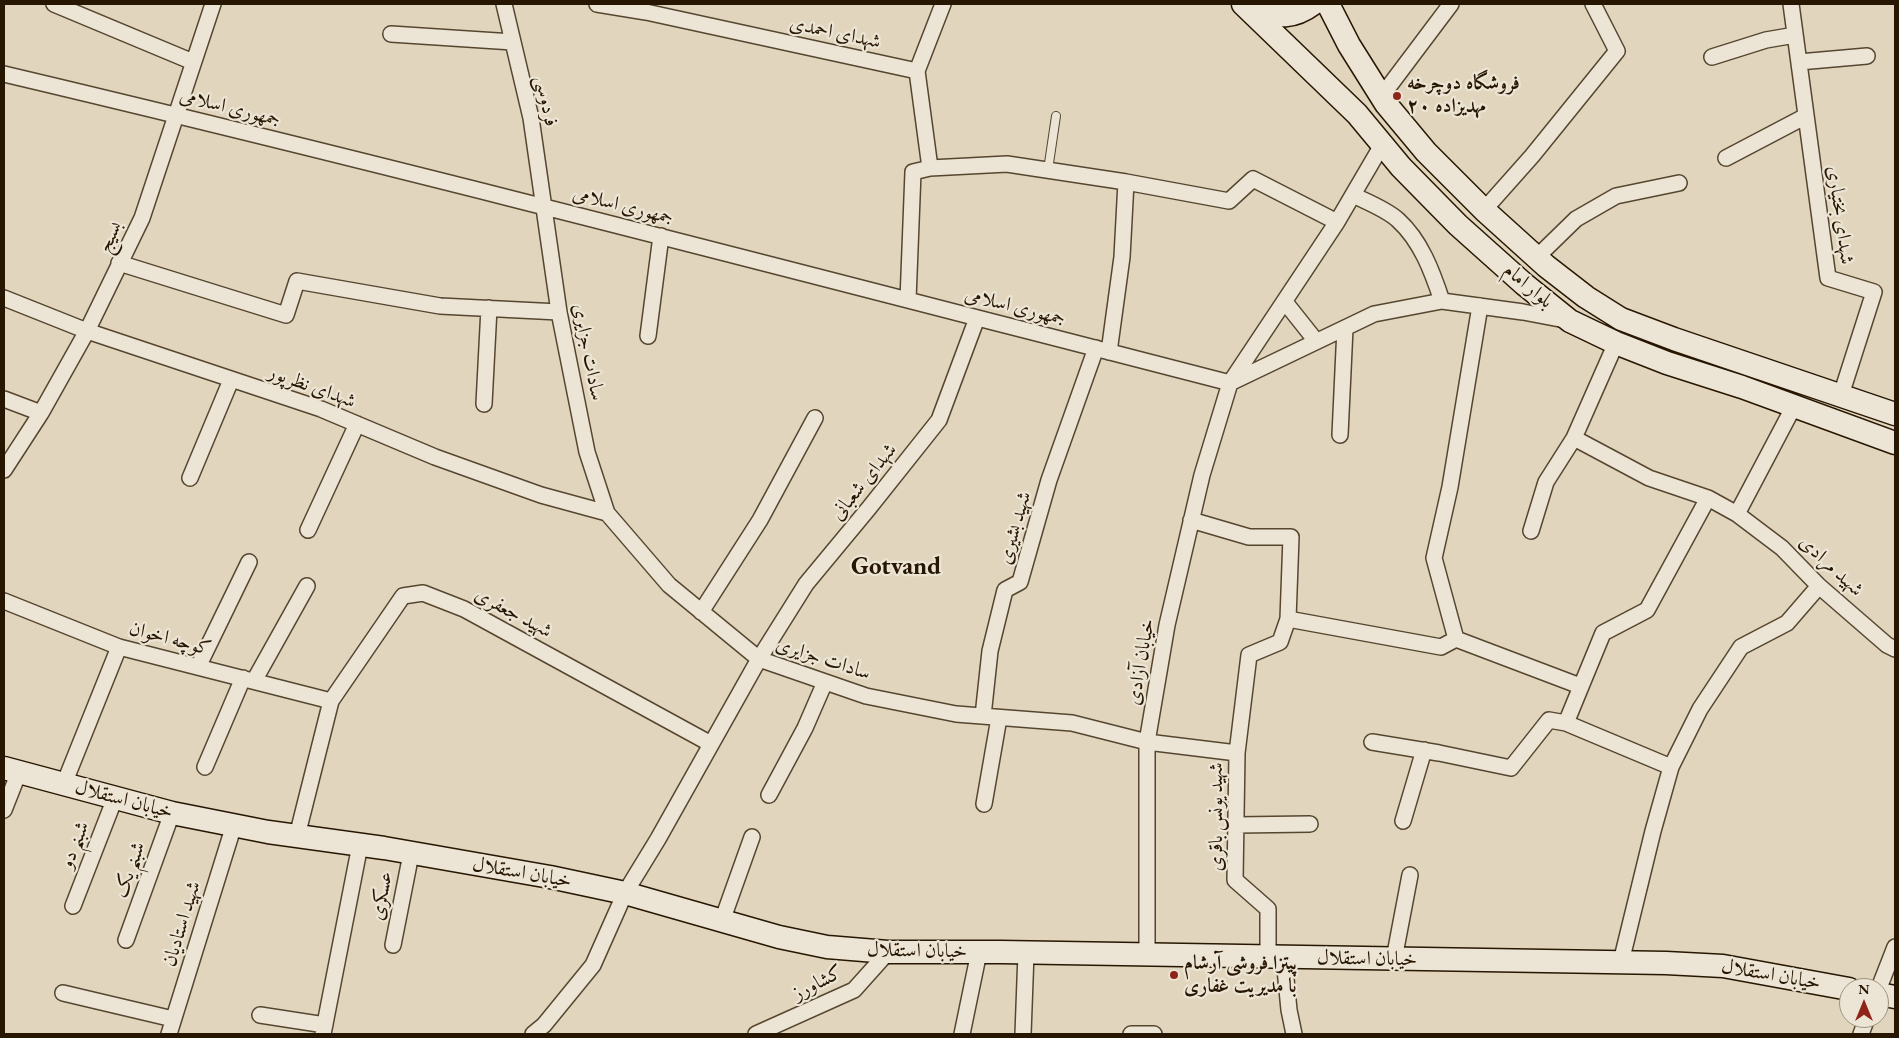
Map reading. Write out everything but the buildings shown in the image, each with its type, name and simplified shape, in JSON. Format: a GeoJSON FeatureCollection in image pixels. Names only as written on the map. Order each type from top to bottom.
{"type":"FeatureCollection","features":[{"type":"Feature","properties":{"kind":"street"},"geometry":{"type":"LineString","coordinates":[[54,4],[193,62]]}},
{"type":"Feature","properties":{"kind":"street","name":"بسیج"},"geometry":{"type":"LineString","coordinates":[[4,470],[41,413],[86,331],[142,218],[213,4]]}},
{"type":"Feature","properties":{"kind":"street","name":"فردوسی"},"geometry":{"type":"LineString","coordinates":[[504,4],[531,118],[545,206]]}},
{"type":"Feature","properties":{"kind":"street","name":"شهدای احمدی"},"geometry":{"type":"LineString","coordinates":[[596,4],[646,12],[917,71]]}},
{"type":"Feature","properties":{"kind":"street"},"geometry":{"type":"LineString","coordinates":[[930,168],[917,71],[942,4]]}},
{"type":"Feature","properties":{"kind":"street"},"geometry":{"type":"LineString","coordinates":[[1255,5],[1275,15],[1290,16],[1303,11],[1313,4]]}},
{"type":"Feature","properties":{"kind":"street","name":"بلوار امام"},"geometry":{"type":"LineString","coordinates":[[1328,4],[1349,46],[1382,97],[1426,152],[1484,210],[1586,297],[1621,319],[1674,339],[1895,414]]}},
{"type":"Feature","properties":{"kind":"street"},"geometry":{"type":"LineString","coordinates":[[1382,97],[1451,4]]}},
{"type":"Feature","properties":{"kind":"street"},"geometry":{"type":"LineString","coordinates":[[1484,210],[1532,156],[1616,51],[1593,4]]}},
{"type":"Feature","properties":{"kind":"street","name":"شهدای بختیاری"},"geometry":{"type":"LineString","coordinates":[[1790,4],[1828,278],[1874,292],[1841,396]]}},
{"type":"Feature","properties":{"kind":"street","name":"بلوار امام"},"geometry":{"type":"LineString","coordinates":[[1255,5],[1294,54],[1357,114],[1401,167],[1458,225],[1524,284],[1570,320],[1616,343],[1668,363],[1895,443]]}},
{"type":"Feature","properties":{"kind":"street"},"geometry":{"type":"LineString","coordinates":[[390,34],[513,42]]}},
{"type":"Feature","properties":{"kind":"street"},"geometry":{"type":"LineString","coordinates":[[1712,57],[1766,40],[1795,35]]}},
{"type":"Feature","properties":{"kind":"street"},"geometry":{"type":"LineString","coordinates":[[1798,62],[1867,56]]}},
{"type":"Feature","properties":{"kind":"street","name":"جمهوری اسلامی"},"geometry":{"type":"LineString","coordinates":[[4,74],[545,206],[1230,383]]}},
{"type":"Feature","properties":{"kind":"street"},"geometry":{"type":"LineString","coordinates":[[1726,158],[1806,116]]}},
{"type":"Feature","properties":{"kind":"street"},"geometry":{"type":"LineString","coordinates":[[1230,383],[1337,222],[1382,145]]}},
{"type":"Feature","properties":{"kind":"street"},"geometry":{"type":"LineString","coordinates":[[908,300],[912,172],[930,168],[1007,164],[1126,182],[1229,202],[1253,179],[1337,222]]}},
{"type":"Feature","properties":{"kind":"street","name":"شهید بشیری"},"geometry":{"type":"LineString","coordinates":[[983,716],[990,651],[1005,590],[1020,582],[1049,480],[1102,350],[1122,257],[1126,182]]}},
{"type":"Feature","properties":{"kind":"street"},"geometry":{"type":"LineString","coordinates":[[1537,257],[1576,219],[1616,196],[1679,183]]}},
{"type":"Feature","properties":{"kind":"street"},"geometry":{"type":"LineString","coordinates":[[1353,195],[1397,219],[1416,241],[1431,268],[1442,301]]}},
{"type":"Feature","properties":{"kind":"street","name":"سادات جزایری"},"geometry":{"type":"LineString","coordinates":[[545,206],[559,312],[587,452],[606,513],[669,585],[759,659],[866,696],[956,714],[1072,723],[1146,742],[1237,753]]}},
{"type":"Feature","properties":{"kind":"street"},"geometry":{"type":"LineString","coordinates":[[648,336],[660,236]]}},
{"type":"Feature","properties":{"kind":"street"},"geometry":{"type":"LineString","coordinates":[[120,264],[286,315],[297,281],[440,306],[559,312]]}},
{"type":"Feature","properties":{"kind":"street","name":"شهدای نظرپور"},"geometry":{"type":"LineString","coordinates":[[4,298],[86,331],[321,409],[435,457],[523,489],[606,513]]}},
{"type":"Feature","properties":{"kind":"street"},"geometry":{"type":"LineString","coordinates":[[1230,383],[1374,314],[1442,301],[1570,320]]}},
{"type":"Feature","properties":{"kind":"street"},"geometry":{"type":"LineString","coordinates":[[1285,302],[1316,342]]}},
{"type":"Feature","properties":{"kind":"street"},"geometry":{"type":"LineString","coordinates":[[1456,639],[1434,558],[1450,487],[1480,306]]}},
{"type":"Feature","properties":{"kind":"street"},"geometry":{"type":"LineString","coordinates":[[484,404],[489,308]]}},
{"type":"Feature","properties":{"kind":"street","name":"شهدای شعبانی"},"geometry":{"type":"LineString","coordinates":[[625,893],[759,659],[806,584],[939,420],[977,318]]}},
{"type":"Feature","properties":{"kind":"street"},"geometry":{"type":"LineString","coordinates":[[1340,435],[1344,328]]}},
{"type":"Feature","properties":{"kind":"street"},"geometry":{"type":"LineString","coordinates":[[1531,531],[1546,482],[1574,438],[1616,343]]}},
{"type":"Feature","properties":{"kind":"street"},"geometry":{"type":"LineString","coordinates":[[190,478],[231,380]]}},
{"type":"Feature","properties":{"kind":"street","name":"خیابان آزادی"},"geometry":{"type":"LineString","coordinates":[[1147,955],[1146,742],[1167,625],[1191,520],[1202,475],[1230,383]]}},
{"type":"Feature","properties":{"kind":"street"},"geometry":{"type":"LineString","coordinates":[[4,398],[41,413]]}},
{"type":"Feature","properties":{"kind":"street"},"geometry":{"type":"LineString","coordinates":[[1738,514],[1794,406]]}},
{"type":"Feature","properties":{"kind":"street"},"geometry":{"type":"LineString","coordinates":[[701,612],[760,520],[815,418]]}},
{"type":"Feature","properties":{"kind":"street"},"geometry":{"type":"LineString","coordinates":[[308,530],[356,424]]}},
{"type":"Feature","properties":{"kind":"street","name":"شهید مرادی"},"geometry":{"type":"LineString","coordinates":[[1574,438],[1650,478],[1708,498],[1738,514],[1782,548],[1819,586],[1887,645],[1895,649]]}},
{"type":"Feature","properties":{"kind":"street"},"geometry":{"type":"LineString","coordinates":[[1566,723],[1603,633],[1647,610],[1708,498]]}},
{"type":"Feature","properties":{"kind":"street"},"geometry":{"type":"LineString","coordinates":[[1191,520],[1249,537],[1291,537],[1288,619],[1280,642],[1249,655],[1237,753]]}},
{"type":"Feature","properties":{"kind":"street"},"geometry":{"type":"LineString","coordinates":[[198,667],[248,562]]}},
{"type":"Feature","properties":{"kind":"street"},"geometry":{"type":"LineString","coordinates":[[205,767],[248,680],[307,586]]}},
{"type":"Feature","properties":{"kind":"street"},"geometry":{"type":"LineString","coordinates":[[1621,962],[1653,831],[1671,767],[1700,709],[1741,646],[1787,622],[1819,586]]}},
{"type":"Feature","properties":{"kind":"street","name":"شهید جعفری"},"geometry":{"type":"LineString","coordinates":[[331,701],[403,596],[423,593],[464,609],[712,744]]}},
{"type":"Feature","properties":{"kind":"street","name":"کوچه اخوان"},"geometry":{"type":"LineString","coordinates":[[4,601],[119,646],[331,701]]}},
{"type":"Feature","properties":{"kind":"street"},"geometry":{"type":"LineString","coordinates":[[1288,619],[1441,646],[1456,639],[1580,686]]}},
{"type":"Feature","properties":{"kind":"street"},"geometry":{"type":"LineString","coordinates":[[64,784],[119,646]]}},
{"type":"Feature","properties":{"kind":"street"},"geometry":{"type":"LineString","coordinates":[[769,795],[805,728],[825,682]]}},
{"type":"Feature","properties":{"kind":"street"},"geometry":{"type":"LineString","coordinates":[[297,836],[331,701]]}},
{"type":"Feature","properties":{"kind":"street"},"geometry":{"type":"LineString","coordinates":[[984,804],[999,718]]}},
{"type":"Feature","properties":{"kind":"street"},"geometry":{"type":"LineString","coordinates":[[1372,742],[1424,750],[1511,768],[1549,720],[1566,723],[1671,767]]}},
{"type":"Feature","properties":{"kind":"street"},"geometry":{"type":"LineString","coordinates":[[1403,821],[1424,750]]}},
{"type":"Feature","properties":{"kind":"street","name":"شهید یونس باقری"},"geometry":{"type":"LineString","coordinates":[[1237,753],[1235,880],[1268,909],[1276,957],[1294,1034]]}},
{"type":"Feature","properties":{"kind":"street"},"geometry":{"type":"LineString","coordinates":[[4,810],[12,770]]}},
{"type":"Feature","properties":{"kind":"street","name":"خیابان استقلال"},"geometry":{"type":"LineString","coordinates":[[12,770],[172,813],[297,836],[550,877],[625,893],[779,937],[826,947],[888,952],[1621,962],[1723,966],[1839,987]]}},
{"type":"Feature","properties":{"kind":"street","name":"شبنم دو"},"geometry":{"type":"LineString","coordinates":[[73,906],[116,798]]}},
{"type":"Feature","properties":{"kind":"street","name":"شبنم یک"},"geometry":{"type":"LineString","coordinates":[[126,940],[172,813]]}},
{"type":"Feature","properties":{"kind":"street"},"geometry":{"type":"LineString","coordinates":[[1236,825],[1310,824]]}},
{"type":"Feature","properties":{"kind":"street","name":"شهید استادیان"},"geometry":{"type":"LineString","coordinates":[[169,1034],[234,825]]}},
{"type":"Feature","properties":{"kind":"street"},"geometry":{"type":"LineString","coordinates":[[722,921],[752,837]]}},
{"type":"Feature","properties":{"kind":"street"},"geometry":{"type":"LineString","coordinates":[[260,1015],[324,1030],[360,845]]}},
{"type":"Feature","properties":{"kind":"street","name":"عسکری"},"geometry":{"type":"LineString","coordinates":[[393,945],[411,854]]}},
{"type":"Feature","properties":{"kind":"street"},"geometry":{"type":"LineString","coordinates":[[1394,959],[1410,875]]}},
{"type":"Feature","properties":{"kind":"street"},"geometry":{"type":"LineString","coordinates":[[532,1034],[544,1025],[593,965],[625,893]]}},
{"type":"Feature","properties":{"kind":"street"},"geometry":{"type":"LineString","coordinates":[[1883,978],[1895,947]]}},
{"type":"Feature","properties":{"kind":"street","name":"کشاورز"},"geometry":{"type":"LineString","coordinates":[[756,1034],[854,990],[888,952]]}},
{"type":"Feature","properties":{"kind":"street"},"geometry":{"type":"LineString","coordinates":[[962,1034],[979,952]]}},
{"type":"Feature","properties":{"kind":"street"},"geometry":{"type":"LineString","coordinates":[[1023,1034],[1026,953]]}},
{"type":"Feature","properties":{"kind":"street"},"geometry":{"type":"LineString","coordinates":[[64,993],[174,1019]]}},
{"type":"Feature","properties":{"kind":"street"},"geometry":{"type":"LineString","coordinates":[[1131,1034],[1154,1034]]}},
{"type":"Feature","properties":{"kind":"lane"},"geometry":{"type":"LineString","coordinates":[[1048,170],[1056,116]]}},
{"type":"Feature","properties":{"kind":"place","name":"فروشگاه دوچرخه ۲۰ مهدیزاده"},"geometry":{"type":"Point","coordinates":[1397,96]}},
{"type":"Feature","properties":{"kind":"place","name":"پیتزا فروشی آرشام با مدیریت غفاری"},"geometry":{"type":"Point","coordinates":[1174,975]}},
{"type":"Feature","properties":{"kind":"district","name":"Gotvand"},"geometry":{"type":"Point","coordinates":[896,567]}}]}
